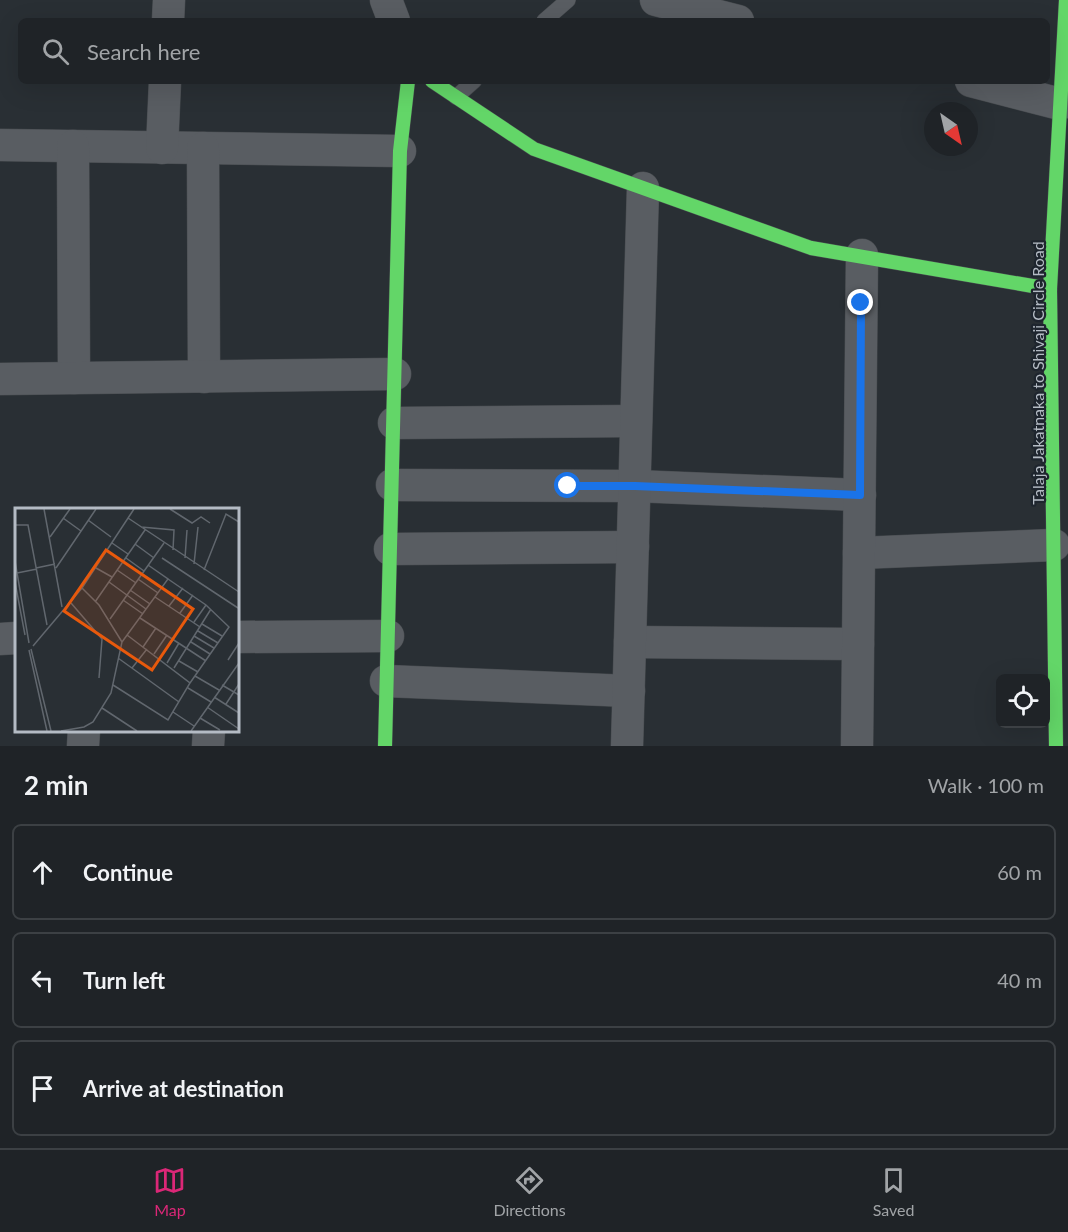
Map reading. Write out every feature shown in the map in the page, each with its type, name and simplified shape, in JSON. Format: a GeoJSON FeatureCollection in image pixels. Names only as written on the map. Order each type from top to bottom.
{"type":"FeatureCollection","features":[{"type":"Feature","properties":{"kind":"main road","name":"Talaja Jakatnaka to Shivaji Circle Road"},"geometry":{"type":"LineString","coordinates":[[1056,746],[1050,289],[1066,0]]}},
{"type":"Feature","properties":{"kind":"main road"},"geometry":{"type":"LineString","coordinates":[[385,746],[400,151],[408,84]]}},
{"type":"Feature","properties":{"kind":"main road"},"geometry":{"type":"LineString","coordinates":[[436,84],[534,148],[811,248],[1050,289]]}},
{"type":"Feature","properties":{"kind":"street"},"geometry":{"type":"LineString","coordinates":[[168,18],[169,0]]}},
{"type":"Feature","properties":{"kind":"street"},"geometry":{"type":"LineString","coordinates":[[386,0],[393,18]]}},
{"type":"Feature","properties":{"kind":"street"},"geometry":{"type":"LineString","coordinates":[[656,0],[726,18]]}},
{"type":"Feature","properties":{"kind":"street"},"geometry":{"type":"LineString","coordinates":[[162,148],[165,84]]}},
{"type":"Feature","properties":{"kind":"street"},"geometry":{"type":"LineString","coordinates":[[983,84],[1060,104]]}},
{"type":"Feature","properties":{"kind":"street"},"geometry":{"type":"LineString","coordinates":[[0,145],[400,151]]}},
{"type":"Feature","properties":{"kind":"street"},"geometry":{"type":"LineString","coordinates":[[73,146],[74,378]]}},
{"type":"Feature","properties":{"kind":"street"},"geometry":{"type":"LineString","coordinates":[[203,148],[204,377]]}},
{"type":"Feature","properties":{"kind":"street"},"geometry":{"type":"LineString","coordinates":[[627,746],[643,188]]}},
{"type":"Feature","properties":{"kind":"street"},"geometry":{"type":"LineString","coordinates":[[857,746],[862,255]]}},
{"type":"Feature","properties":{"kind":"street"},"geometry":{"type":"LineString","coordinates":[[0,379],[395,374]]}},
{"type":"Feature","properties":{"kind":"street"},"geometry":{"type":"LineString","coordinates":[[393,423],[636,421]]}},
{"type":"Feature","properties":{"kind":"street"},"geometry":{"type":"LineString","coordinates":[[392,485],[635,486],[860,495]]}},
{"type":"Feature","properties":{"kind":"street"},"geometry":{"type":"LineString","coordinates":[[859,553],[1054,545]]}},
{"type":"Feature","properties":{"kind":"street"},"geometry":{"type":"LineString","coordinates":[[390,549],[633,547]]}},
{"type":"Feature","properties":{"kind":"street"},"geometry":{"type":"LineString","coordinates":[[238,637],[388,636]]}},
{"type":"Feature","properties":{"kind":"street"},"geometry":{"type":"LineString","coordinates":[[0,639],[15,638]]}},
{"type":"Feature","properties":{"kind":"street"},"geometry":{"type":"LineString","coordinates":[[630,642],[858,644]]}},
{"type":"Feature","properties":{"kind":"street"},"geometry":{"type":"LineString","coordinates":[[386,681],[629,691]]}},
{"type":"Feature","properties":{"kind":"street"},"geometry":{"type":"LineString","coordinates":[[83,746],[84,731]]}},
{"type":"Feature","properties":{"kind":"street"},"geometry":{"type":"LineString","coordinates":[[208,746],[209,731]]}},
{"type":"Feature","properties":{"kind":"lane"},"geometry":{"type":"LineString","coordinates":[[547,18],[568,0]]}},
{"type":"Feature","properties":{"kind":"lane"},"geometry":{"type":"LineString","coordinates":[[456,97],[471,84]]}},
{"type":"Feature","properties":{"kind":"traffic: fast"},"geometry":{"type":"LineString","coordinates":[[1056,746],[1050,289],[1066,0]]}},
{"type":"Feature","properties":{"kind":"traffic: fast"},"geometry":{"type":"LineString","coordinates":[[385,746],[400,151],[408,84]]}},
{"type":"Feature","properties":{"kind":"traffic: fast"},"geometry":{"type":"LineString","coordinates":[[436,84],[534,149],[811,248],[1050,289]]}},
{"type":"Feature","properties":{"kind":"route"},"geometry":{"type":"LineString","coordinates":[[568,486],[635,486],[860,495],[861,303]]}}]}
